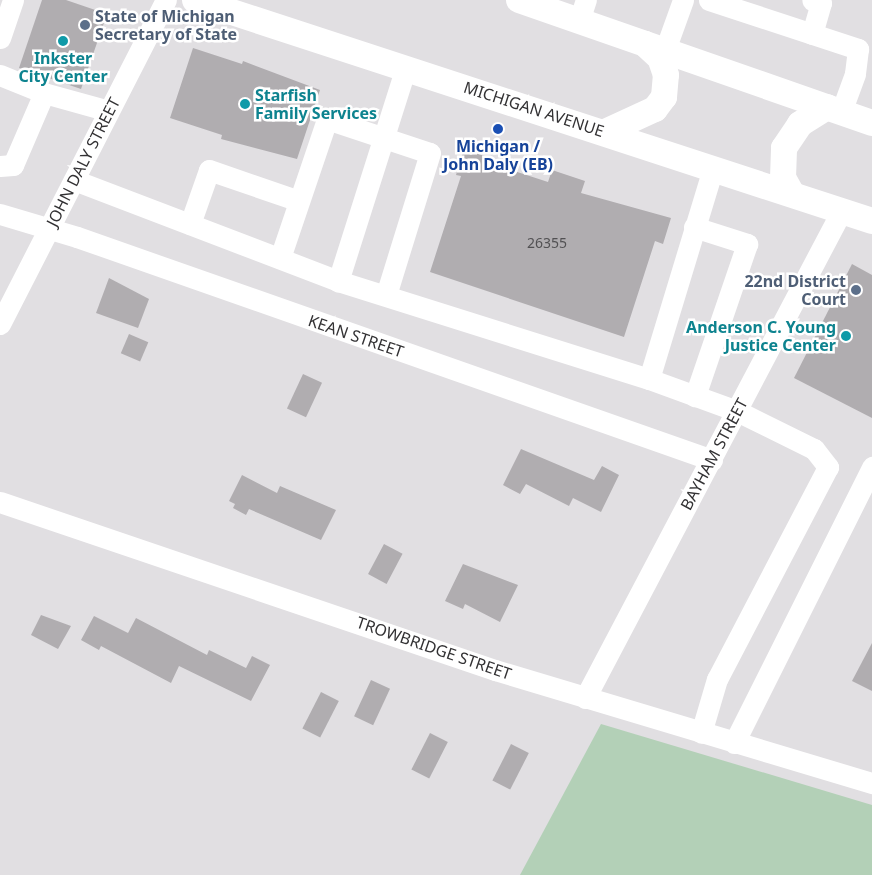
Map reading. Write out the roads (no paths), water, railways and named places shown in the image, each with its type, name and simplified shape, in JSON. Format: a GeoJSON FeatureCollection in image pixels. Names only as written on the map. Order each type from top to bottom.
{"type":"FeatureCollection","features":[{"type":"Feature","properties":{"kind":"main road","name":"MICHIGAN AVENUE"},"geometry":{"type":"LineString","coordinates":[[195,0],[406,67],[872,221]]}},
{"type":"Feature","properties":{"kind":"main road"},"geometry":{"type":"LineString","coordinates":[[519,0],[583,10],[655,47],[872,123]]}},
{"type":"Feature","properties":{"kind":"main road"},"geometry":{"type":"LineString","coordinates":[[605,132],[655,109],[664,97],[666,76],[655,47]]}},
{"type":"Feature","properties":{"kind":"main road"},"geometry":{"type":"LineString","coordinates":[[792,194],[784,178],[784,148],[800,124],[834,110]]}},
{"type":"Feature","properties":{"kind":"street"},"geometry":{"type":"LineString","coordinates":[[0,38],[12,0]]}},
{"type":"Feature","properties":{"kind":"street","name":"JOHN DALY STREET"},"geometry":{"type":"LineString","coordinates":[[0,324],[166,0]]}},
{"type":"Feature","properties":{"kind":"street"},"geometry":{"type":"LineString","coordinates":[[655,47],[683,0]]}},
{"type":"Feature","properties":{"kind":"street"},"geometry":{"type":"LineString","coordinates":[[709,0],[858,49],[855,74],[834,110]]}},
{"type":"Feature","properties":{"kind":"street"},"geometry":{"type":"LineString","coordinates":[[812,34],[819,1]]}},
{"type":"Feature","properties":{"kind":"street"},"geometry":{"type":"LineString","coordinates":[[338,281],[406,67]]}},
{"type":"Feature","properties":{"kind":"street"},"geometry":{"type":"LineString","coordinates":[[0,75],[44,93],[109,111]]}},
{"type":"Feature","properties":{"kind":"street"},"geometry":{"type":"LineString","coordinates":[[0,166],[13,165],[44,93]]}},
{"type":"Feature","properties":{"kind":"street"},"geometry":{"type":"LineString","coordinates":[[280,258],[327,119],[430,153],[386,295]]}},
{"type":"Feature","properties":{"kind":"street"},"geometry":{"type":"LineString","coordinates":[[649,379],[713,168]]}},
{"type":"Feature","properties":{"kind":"street"},"geometry":{"type":"LineString","coordinates":[[190,224],[209,170],[299,201]]}},
{"type":"Feature","properties":{"kind":"street"},"geometry":{"type":"LineString","coordinates":[[74,180],[338,281],[649,379],[737,411],[814,449],[828,467],[717,679],[701,733]]}},
{"type":"Feature","properties":{"kind":"street","name":"BAYHAM STREET"},"geometry":{"type":"LineString","coordinates":[[585,698],[842,210]]}},
{"type":"Feature","properties":{"kind":"street","name":"KEAN STREET"},"geometry":{"type":"LineString","coordinates":[[0,214],[49,229],[712,460]]}},
{"type":"Feature","properties":{"kind":"street"},"geometry":{"type":"LineString","coordinates":[[694,227],[747,244],[695,396]]}},
{"type":"Feature","properties":{"kind":"street"},"geometry":{"type":"LineString","coordinates":[[734,743],[872,467]]}},
{"type":"Feature","properties":{"kind":"street","name":"TROWBRIDGE STREET"},"geometry":{"type":"LineString","coordinates":[[0,502],[585,698],[872,783]]}},
{"type":"Feature","properties":{"kind":"place","name":"State of Michigan Secretary of State"},"geometry":{"type":"Point","coordinates":[85,25]}},
{"type":"Feature","properties":{"kind":"place","name":"Inkster City Center"},"geometry":{"type":"Point","coordinates":[63,41]}},
{"type":"Feature","properties":{"kind":"place","name":"Starfish Family Services"},"geometry":{"type":"Point","coordinates":[245,104]}},
{"type":"Feature","properties":{"kind":"place","name":"Michigan / John Daly (EB)"},"geometry":{"type":"Point","coordinates":[498,129]}},
{"type":"Feature","properties":{"kind":"place","name":"22nd District Court"},"geometry":{"type":"Point","coordinates":[856,290]}},
{"type":"Feature","properties":{"kind":"place","name":"Anderson C. Young Justice Center"},"geometry":{"type":"Point","coordinates":[846,336]}}]}
